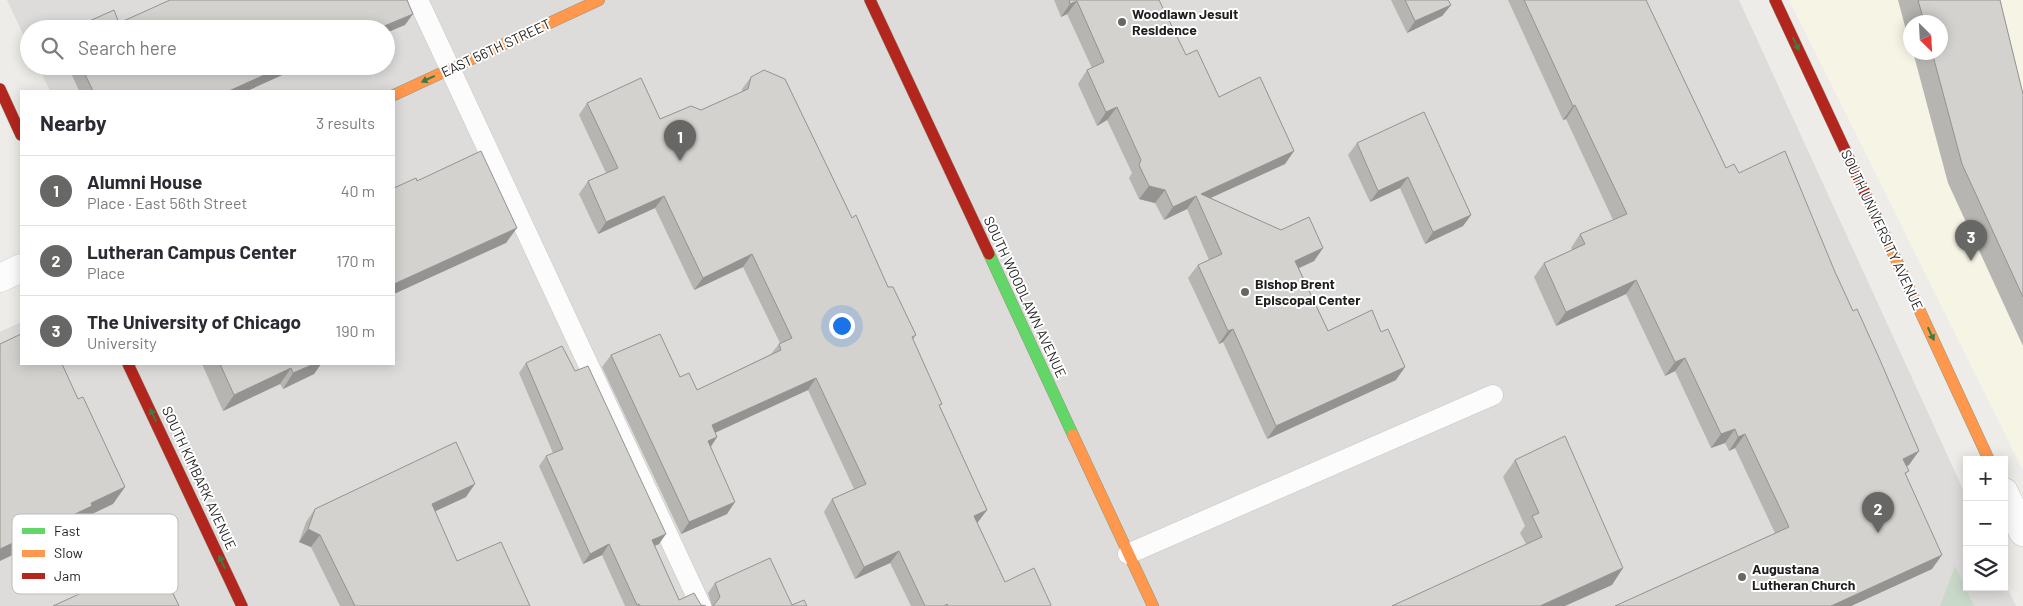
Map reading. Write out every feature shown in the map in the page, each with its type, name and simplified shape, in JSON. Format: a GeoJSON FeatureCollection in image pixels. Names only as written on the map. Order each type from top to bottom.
{"type":"FeatureCollection","features":[{"type":"Feature","properties":{"kind":"street","name":"EAST 56TH STREET"},"geometry":{"type":"LineString","coordinates":[[395,95],[599,0]]}},
{"type":"Feature","properties":{"kind":"street","name":"SOUTH WOODLAWN AVENUE"},"geometry":{"type":"LineString","coordinates":[[870,0],[1153,606]]}},
{"type":"Feature","properties":{"kind":"street","name":"SOUTH UNIVERSITY AVENUE"},"geometry":{"type":"LineString","coordinates":[[1775,0],[1987,456]]}},
{"type":"Feature","properties":{"kind":"street"},"geometry":{"type":"LineString","coordinates":[[0,89],[20,133]]}},
{"type":"Feature","properties":{"kind":"street"},"geometry":{"type":"LineString","coordinates":[[0,278],[20,268]]}},
{"type":"Feature","properties":{"kind":"street","name":"SOUTH KIMBARK AVENUE"},"geometry":{"type":"LineString","coordinates":[[128,365],[242,606]]}},
{"type":"Feature","properties":{"kind":"street"},"geometry":{"type":"LineString","coordinates":[[2008,500],[2023,532]]}},
{"type":"Feature","properties":{"kind":"lane"},"geometry":{"type":"LineString","coordinates":[[418,0],[701,606]]}},
{"type":"Feature","properties":{"kind":"lane"},"geometry":{"type":"LineString","coordinates":[[1128,554],[1493,395]]}},
{"type":"Feature","properties":{"kind":"shaded area"},"geometry":{"type":"Polygon","coordinates":[[[7,0],[1739,0],[1963,489],[1963,591],[2008,591],[2008,589],[2016,606],[0,606],[0,332],[20,322],[20,365],[395,365],[395,90],[50,90],[42,75],[395,75],[395,20],[20,20],[20,28],[7,0]]]}},
{"type":"Feature","properties":{"kind":"shaded area"},"geometry":{"type":"Polygon","coordinates":[[[1789,0],[2023,0],[2023,470],[1789,0]]]}},
{"type":"Feature","properties":{"kind":"shaded area"},"geometry":{"type":"Polygon","coordinates":[[[1955,566],[1963,583],[1963,591],[1967,591],[1974,606],[1940,606],[1955,566]]]}},
{"type":"Feature","properties":{"kind":"building"},"geometry":{"type":"Polygon","coordinates":[[[170,0],[407,0],[413,14],[395,22],[126,20],[170,0]]]}},
{"type":"Feature","properties":{"kind":"building"},"geometry":{"type":"Polygon","coordinates":[[[1069,0],[1159,0],[1186,55],[1197,50],[1219,97],[1260,77],[1294,151],[1201,194],[1281,230],[1309,217],[1323,248],[1295,261],[1328,331],[1372,310],[1381,332],[1388,329],[1405,367],[1276,426],[1233,329],[1228,331],[1198,265],[1222,254],[1196,196],[1173,207],[1165,190],[1149,186],[1139,165],[1141,160],[1117,107],[1106,112],[1087,70],[1104,62],[1077,1],[1070,4],[1069,0]]]}},
{"type":"Feature","properties":{"kind":"building"},"geometry":{"type":"Polygon","coordinates":[[[1405,0],[1448,0],[1451,5],[1415,21],[1405,0]]]}},
{"type":"Feature","properties":{"kind":"building"},"geometry":{"type":"Polygon","coordinates":[[[1524,0],[1646,0],[1726,168],[1734,164],[1739,173],[1785,151],[1835,272],[1853,311],[1857,309],[1919,451],[1903,459],[1909,471],[1905,473],[1942,555],[1831,606],[1615,606],[1789,527],[1745,434],[1738,437],[1735,429],[1721,434],[1685,358],[1675,362],[1636,280],[1566,312],[1544,263],[1585,244],[1580,234],[1627,214],[1575,105],[1573,106],[1524,0]]]}},
{"type":"Feature","properties":{"kind":"building"},"geometry":{"type":"Polygon","coordinates":[[[1918,0],[2000,0],[2023,94],[2023,297],[1962,164],[1934,60],[1948,60],[1948,15],[1922,15],[1918,0]]]}},
{"type":"Feature","properties":{"kind":"building"},"geometry":{"type":"Polygon","coordinates":[[[114,10],[118,20],[92,20],[114,10]]]}},
{"type":"Feature","properties":{"kind":"building"},"geometry":{"type":"Polygon","coordinates":[[[764,70],[785,79],[852,218],[856,215],[888,287],[893,287],[916,335],[912,337],[942,404],[939,405],[987,510],[974,516],[1005,582],[1034,568],[1050,606],[948,606],[947,604],[944,606],[925,606],[899,551],[864,567],[832,499],[866,484],[816,378],[712,425],[717,437],[708,441],[735,502],[689,522],[611,355],[660,334],[680,377],[689,373],[697,390],[781,350],[779,344],[792,338],[752,254],[703,278],[664,196],[606,222],[588,181],[618,168],[587,103],[641,78],[660,119],[691,106],[701,110],[748,89],[751,77],[764,70]]]}},
{"type":"Feature","properties":{"kind":"building"},"geometry":{"type":"Polygon","coordinates":[[[85,75],[264,75],[231,90],[93,90],[85,75]]]}},
{"type":"Feature","properties":{"kind":"building"},"geometry":{"type":"Polygon","coordinates":[[[1424,112],[1471,215],[1433,232],[1408,177],[1378,191],[1357,143],[1424,112]]]}},
{"type":"Feature","properties":{"kind":"building"},"geometry":{"type":"Polygon","coordinates":[[[481,151],[517,228],[395,284],[395,188],[416,178],[417,181],[481,151]]]}},
{"type":"Feature","properties":{"kind":"building"},"geometry":{"type":"Polygon","coordinates":[[[20,334],[20,365],[62,365],[78,399],[83,397],[125,487],[91,503],[92,506],[75,514],[12,514],[12,543],[0,549],[0,344],[20,334]]]}},
{"type":"Feature","properties":{"kind":"building"},"geometry":{"type":"Polygon","coordinates":[[[562,346],[575,371],[588,366],[666,534],[652,540],[679,600],[694,593],[701,605],[706,606],[637,605],[609,544],[590,554],[546,456],[563,449],[526,363],[562,346]]]}},
{"type":"Feature","properties":{"kind":"building"},"geometry":{"type":"Polygon","coordinates":[[[220,365],[312,365],[293,373],[291,368],[234,395],[220,365]]]}},
{"type":"Feature","properties":{"kind":"building"},"geometry":{"type":"Polygon","coordinates":[[[1565,436],[1623,568],[1540,606],[1392,606],[1542,537],[1532,516],[1539,513],[1515,460],[1565,436]]]}},
{"type":"Feature","properties":{"kind":"building"},"geometry":{"type":"Polygon","coordinates":[[[456,442],[475,484],[432,504],[457,561],[501,542],[530,606],[355,606],[320,535],[308,529],[315,509],[456,442]]]}},
{"type":"Feature","properties":{"kind":"building"},"geometry":{"type":"Polygon","coordinates":[[[770,558],[792,605],[804,600],[807,606],[713,606],[720,597],[715,583],[770,558]]]}},
{"type":"Feature","properties":{"kind":"building"},"geometry":{"type":"Polygon","coordinates":[[[79,594],[173,594],[179,606],[53,606],[79,594]]]}},
{"type":"Feature","properties":{"kind":"traffic: fast"},"geometry":{"type":"LineString","coordinates":[[989,254],[1073,435]]}},
{"type":"Feature","properties":{"kind":"traffic: slow"},"geometry":{"type":"LineString","coordinates":[[395,95],[599,0]]}},
{"type":"Feature","properties":{"kind":"traffic: slow"},"geometry":{"type":"LineString","coordinates":[[1887,240],[1987,456]]}},
{"type":"Feature","properties":{"kind":"traffic: slow"},"geometry":{"type":"LineString","coordinates":[[1073,435],[1153,606]]}},
{"type":"Feature","properties":{"kind":"traffic: jam"},"geometry":{"type":"LineString","coordinates":[[870,0],[989,254]]}},
{"type":"Feature","properties":{"kind":"traffic: jam"},"geometry":{"type":"LineString","coordinates":[[1775,0],[1887,240]]}},
{"type":"Feature","properties":{"kind":"traffic: jam"},"geometry":{"type":"LineString","coordinates":[[0,89],[20,133]]}},
{"type":"Feature","properties":{"kind":"traffic: jam"},"geometry":{"type":"LineString","coordinates":[[128,365],[242,606]]}},
{"type":"Feature","properties":{"kind":"place","name":"Woodlawn Jesuit Residence"},"geometry":{"type":"Point","coordinates":[1122,22]}},
{"type":"Feature","properties":{"kind":"place","name":"Alumni House"},"geometry":{"type":"Point","coordinates":[680,161]}},
{"type":"Feature","properties":{"kind":"place","name":"The University of Chicago"},"geometry":{"type":"Point","coordinates":[1971,261]}},
{"type":"Feature","properties":{"kind":"place","name":"Bishop Brent Episcopal Center"},"geometry":{"type":"Point","coordinates":[1245,292]}},
{"type":"Feature","properties":{"kind":"place","name":"Lutheran Campus Center"},"geometry":{"type":"Point","coordinates":[1878,533]}},
{"type":"Feature","properties":{"kind":"place","name":"Augustana Lutheran Church"},"geometry":{"type":"Point","coordinates":[1742,577]}}]}
